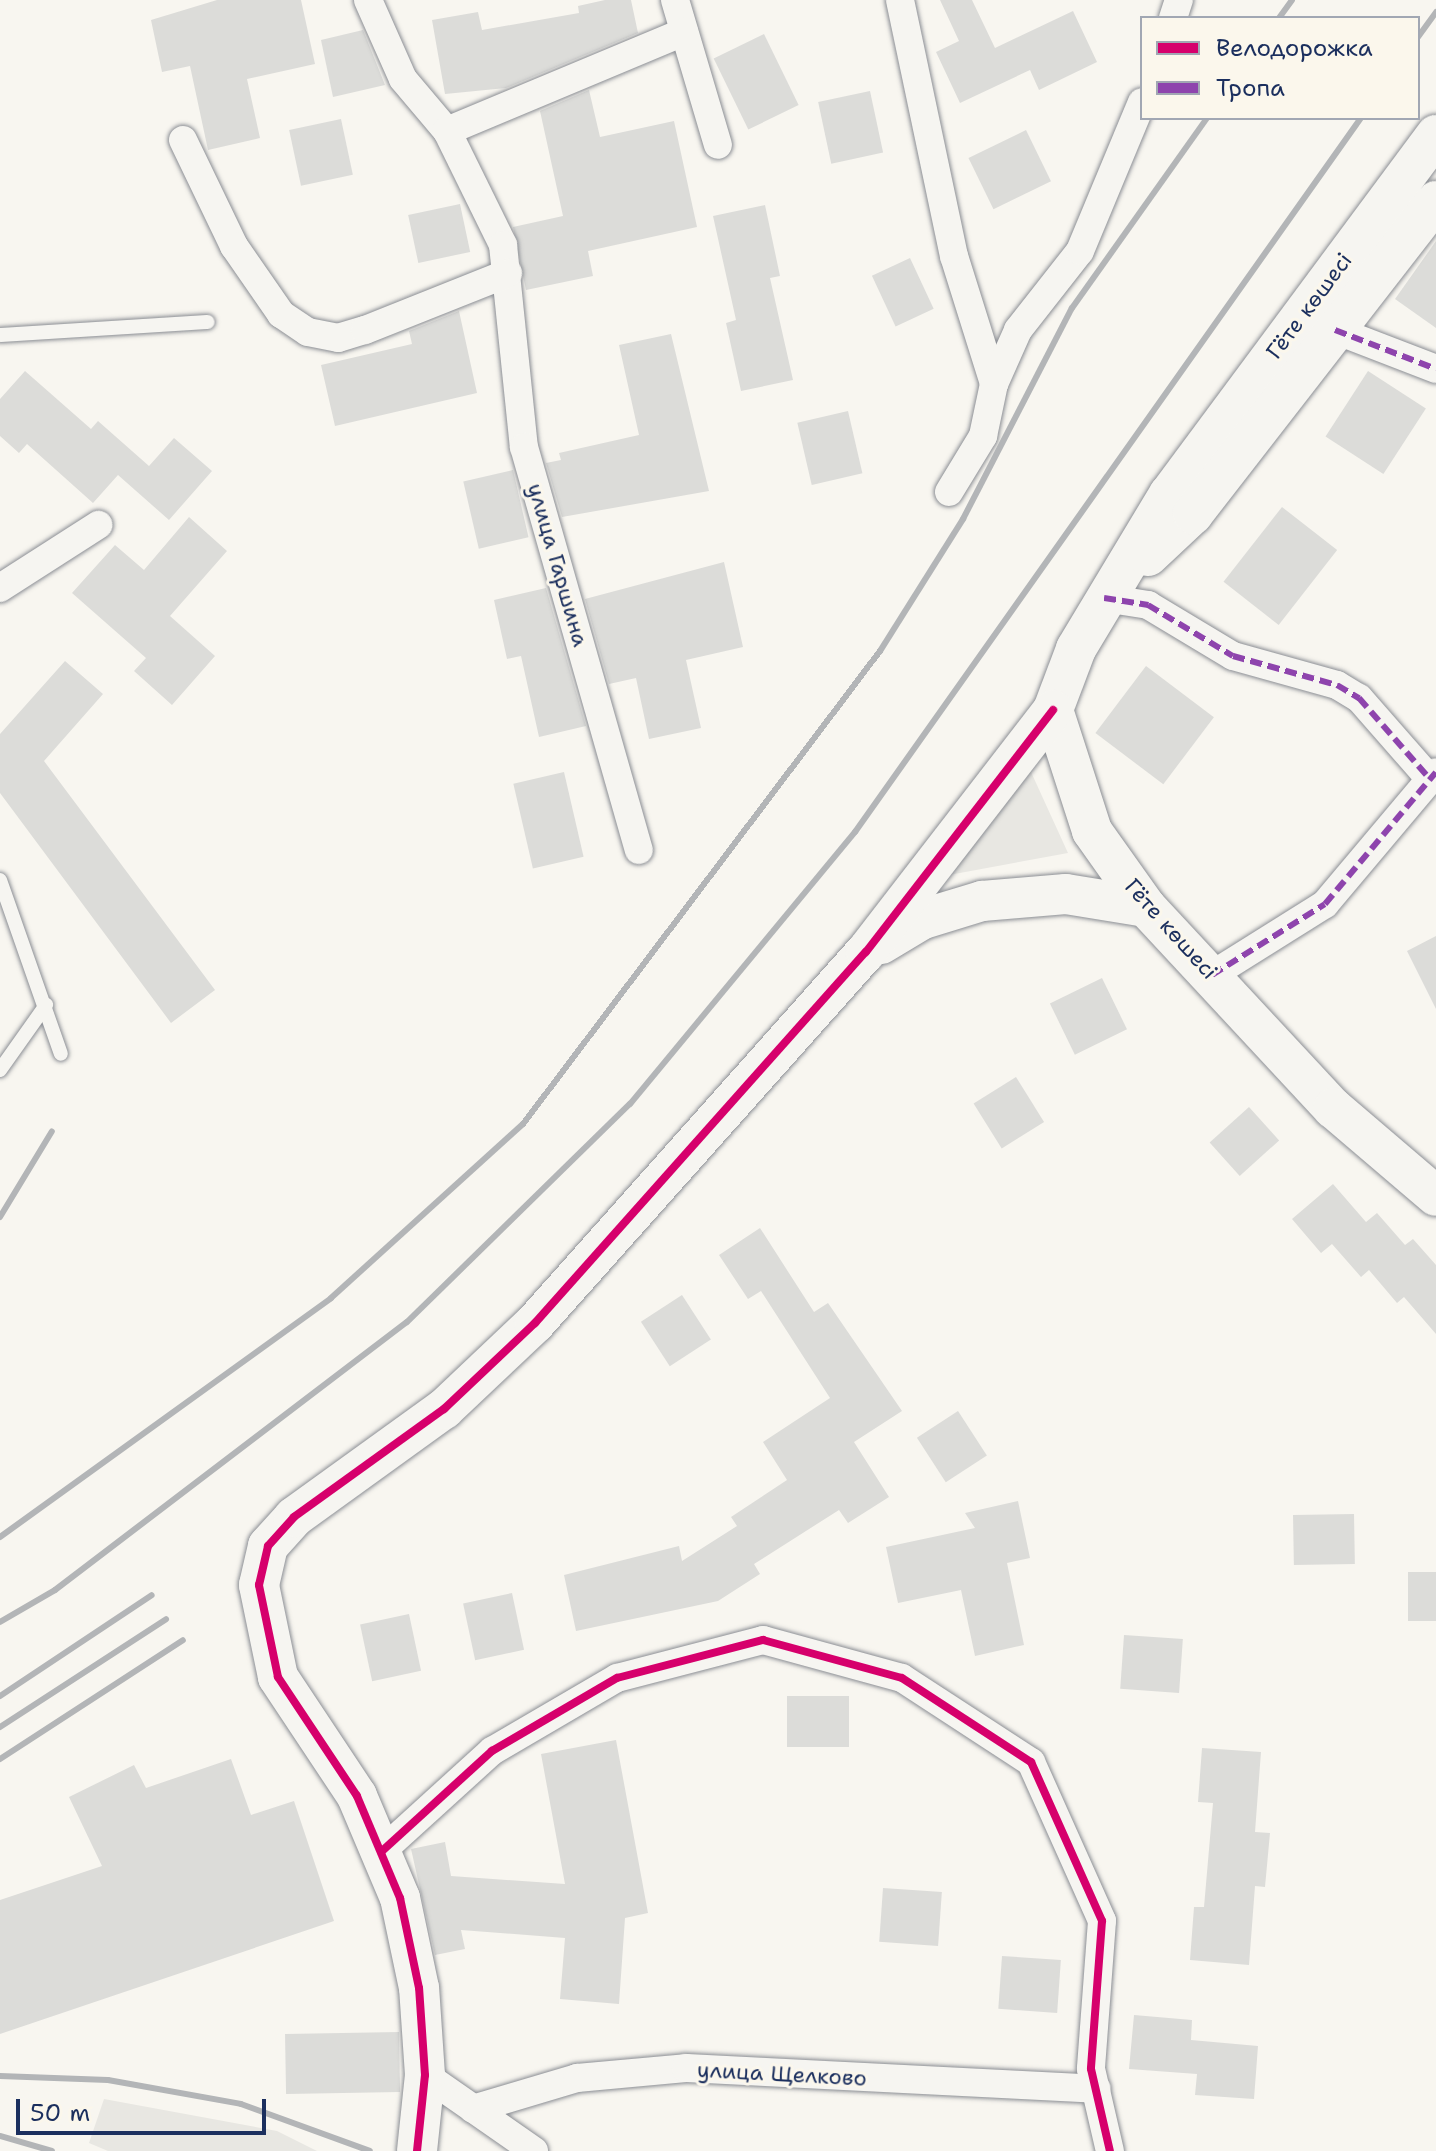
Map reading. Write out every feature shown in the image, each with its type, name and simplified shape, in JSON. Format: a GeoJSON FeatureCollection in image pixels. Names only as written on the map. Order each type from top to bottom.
{"type":"FeatureCollection","features":[{"type":"Feature","properties":{"kind":"street","name":"улица Гаршина"},"geometry":{"type":"LineString","coordinates":[[368,0],[403,79],[447,131],[503,245],[524,447],[639,850]]}},
{"type":"Feature","properties":{"kind":"street"},"geometry":{"type":"LineString","coordinates":[[675,0],[718,145]]}},
{"type":"Feature","properties":{"kind":"street"},"geometry":{"type":"LineString","coordinates":[[900,0],[954,256],[994,384]]}},
{"type":"Feature","properties":{"kind":"street"},"geometry":{"type":"LineString","coordinates":[[447,131],[684,32]]}},
{"type":"Feature","properties":{"kind":"street"},"geometry":{"type":"LineString","coordinates":[[949,492],[983,436],[994,384],[1018,330],[1080,251],[1140,107]]}},
{"type":"Feature","properties":{"kind":"street","name":"Гёте көшесі"},"geometry":{"type":"LineString","coordinates":[[1436,135],[1169,494],[1104,598],[1053,710],[1092,831],[1146,907],[1333,1108],[1436,1196]]}},
{"type":"Feature","properties":{"kind":"street"},"geometry":{"type":"LineString","coordinates":[[183,140],[234,246],[281,314],[308,332],[338,338],[508,273]]}},
{"type":"Feature","properties":{"kind":"street","name":"Гёте көшесі"},"geometry":{"type":"LineString","coordinates":[[1104,598],[1193,514],[1436,201]]}},
{"type":"Feature","properties":{"kind":"street"},"geometry":{"type":"LineString","coordinates":[[1335,330],[1436,369]]}},
{"type":"Feature","properties":{"kind":"street"},"geometry":{"type":"LineString","coordinates":[[0,588],[98,525]]}},
{"type":"Feature","properties":{"kind":"street"},"geometry":{"type":"LineString","coordinates":[[1104,598],[1148,605],[1233,656],[1337,685],[1359,698],[1433,775],[1325,904],[1212,975]]}},
{"type":"Feature","properties":{"kind":"street"},"geometry":{"type":"LineString","coordinates":[[417,2151],[425,2075],[419,1988],[382,1851],[357,1796],[278,1677],[259,1585],[268,1546],[294,1517],[444,1409],[535,1323],[866,952],[1053,710]]}},
{"type":"Feature","properties":{"kind":"street"},"geometry":{"type":"LineString","coordinates":[[866,952],[923,919],[982,901],[1066,894],[1146,907]]}},
{"type":"Feature","properties":{"kind":"street"},"geometry":{"type":"LineString","coordinates":[[382,1851],[492,1751],[617,1678],[763,1640],[902,1678],[1031,1762],[1102,1921],[1096,2089],[1110,2151]]}},
{"type":"Feature","properties":{"kind":"street","name":"улица Щелково"},"geometry":{"type":"LineString","coordinates":[[473,2109],[577,2078],[686,2068],[1096,2089]]}},
{"type":"Feature","properties":{"kind":"street"},"geometry":{"type":"LineString","coordinates":[[425,2075],[534,2151]]}},
{"type":"Feature","properties":{"kind":"lane"},"geometry":{"type":"LineString","coordinates":[[0,335],[208,322]]}},
{"type":"Feature","properties":{"kind":"lane"},"geometry":{"type":"LineString","coordinates":[[0,880],[61,1054]]}},
{"type":"Feature","properties":{"kind":"lane"},"geometry":{"type":"LineString","coordinates":[[0,1070],[46,1005]]}},
{"type":"Feature","properties":{"kind":"shaded area"},"geometry":{"type":"Polygon","coordinates":[[[1026,761],[1068,853],[949,875],[1026,761]]]}},
{"type":"Feature","properties":{"kind":"shaded area"},"geometry":{"type":"Polygon","coordinates":[[[104,2099],[277,2131],[317,2151],[108,2151],[89,2143],[104,2099]]]}},
{"type":"Feature","properties":{"kind":"building"},"geometry":{"type":"Polygon","coordinates":[[[217,0],[301,0],[315,64],[247,79],[260,138],[208,150],[190,66],[162,72],[151,20],[217,0]]]}},
{"type":"Feature","properties":{"kind":"building"},"geometry":{"type":"Polygon","coordinates":[[[605,0],[631,0],[638,33],[506,88],[445,94],[432,20],[478,12],[482,30],[579,13],[578,6],[605,0]]]}},
{"type":"Feature","properties":{"kind":"building"},"geometry":{"type":"Polygon","coordinates":[[[940,0],[972,0],[995,48],[1073,11],[1097,62],[1039,90],[1030,70],[960,103],[936,52],[959,41],[940,0]]]}},
{"type":"Feature","properties":{"kind":"building"},"geometry":{"type":"Polygon","coordinates":[[[363,30],[385,85],[333,97],[321,40],[363,30]]]}},
{"type":"Feature","properties":{"kind":"building"},"geometry":{"type":"Polygon","coordinates":[[[764,34],[799,105],[748,130],[714,59],[764,34]]]}},
{"type":"Feature","properties":{"kind":"building"},"geometry":{"type":"Polygon","coordinates":[[[589,90],[600,137],[674,121],[697,227],[588,251],[593,276],[526,290],[513,227],[563,216],[540,111],[589,90]]]}},
{"type":"Feature","properties":{"kind":"building"},"geometry":{"type":"Polygon","coordinates":[[[870,91],[883,153],[831,164],[818,102],[870,91]]]}},
{"type":"Feature","properties":{"kind":"building"},"geometry":{"type":"Polygon","coordinates":[[[341,119],[353,175],[301,186],[289,130],[341,119]]]}},
{"type":"Feature","properties":{"kind":"building"},"geometry":{"type":"Polygon","coordinates":[[[1026,130],[1051,181],[993,209],[968,158],[1026,130]]]}},
{"type":"Feature","properties":{"kind":"building"},"geometry":{"type":"Polygon","coordinates":[[[460,204],[470,252],[418,263],[408,215],[460,204]]]}},
{"type":"Feature","properties":{"kind":"building"},"geometry":{"type":"Polygon","coordinates":[[[765,205],[780,276],[770,278],[793,380],[741,391],[726,323],[736,320],[713,216],[765,205]]]}},
{"type":"Feature","properties":{"kind":"building"},"geometry":{"type":"Polygon","coordinates":[[[1436,241],[1436,328],[1395,299],[1436,241]]]}},
{"type":"Feature","properties":{"kind":"building"},"geometry":{"type":"Polygon","coordinates":[[[910,258],[934,309],[896,327],[872,276],[910,258]]]}},
{"type":"Feature","properties":{"kind":"building"},"geometry":{"type":"Polygon","coordinates":[[[459,311],[477,393],[335,426],[321,365],[412,344],[409,331],[459,311]]]}},
{"type":"Feature","properties":{"kind":"building"},"geometry":{"type":"Polygon","coordinates":[[[671,334],[709,491],[562,517],[546,463],[561,460],[559,453],[639,435],[619,345],[671,334]]]}},
{"type":"Feature","properties":{"kind":"building"},"geometry":{"type":"Polygon","coordinates":[[[25,371],[91,429],[98,421],[149,466],[174,438],[212,471],[169,520],[118,475],[93,503],[27,444],[19,453],[0,436],[0,399],[25,371]]]}},
{"type":"Feature","properties":{"kind":"building"},"geometry":{"type":"Polygon","coordinates":[[[1368,371],[1426,409],[1383,474],[1326,436],[1368,371]]]}},
{"type":"Feature","properties":{"kind":"building"},"geometry":{"type":"Polygon","coordinates":[[[848,411],[862,473],[812,485],[797,423],[848,411]]]}},
{"type":"Feature","properties":{"kind":"building"},"geometry":{"type":"Polygon","coordinates":[[[513,470],[529,537],[479,549],[463,481],[513,470]]]}},
{"type":"Feature","properties":{"kind":"building"},"geometry":{"type":"Polygon","coordinates":[[[1282,507],[1337,550],[1279,625],[1224,582],[1282,507]]]}},
{"type":"Feature","properties":{"kind":"building"},"geometry":{"type":"Polygon","coordinates":[[[189,517],[227,551],[170,616],[215,656],[172,705],[134,671],[146,658],[72,593],[115,545],[144,570],[189,517]]]}},
{"type":"Feature","properties":{"kind":"building"},"geometry":{"type":"Polygon","coordinates":[[[724,562],[743,647],[686,660],[701,728],[649,739],[636,678],[609,684],[585,599],[724,562]]]}},
{"type":"Feature","properties":{"kind":"building"},"geometry":{"type":"Polygon","coordinates":[[[546,588],[586,726],[539,737],[521,656],[507,659],[494,600],[546,588]]]}},
{"type":"Feature","properties":{"kind":"building"},"geometry":{"type":"Polygon","coordinates":[[[65,661],[103,694],[44,761],[215,990],[171,1023],[0,793],[0,734],[65,661]]]}},
{"type":"Feature","properties":{"kind":"building"},"geometry":{"type":"Polygon","coordinates":[[[1146,666],[1214,717],[1163,784],[1095,733],[1146,666]]]}},
{"type":"Feature","properties":{"kind":"building"},"geometry":{"type":"Polygon","coordinates":[[[564,772],[584,857],[533,868],[513,784],[564,772]]]}},
{"type":"Feature","properties":{"kind":"building"},"geometry":{"type":"Polygon","coordinates":[[[1436,936],[1436,1009],[1407,951],[1436,936]]]}},
{"type":"Feature","properties":{"kind":"building"},"geometry":{"type":"Polygon","coordinates":[[[1102,978],[1127,1029],[1075,1055],[1050,1003],[1102,978]]]}},
{"type":"Feature","properties":{"kind":"building"},"geometry":{"type":"Polygon","coordinates":[[[1016,1077],[1044,1122],[1002,1148],[974,1103],[1016,1077]]]}},
{"type":"Feature","properties":{"kind":"building"},"geometry":{"type":"Polygon","coordinates":[[[1249,1107],[1279,1140],[1240,1176],[1210,1142],[1249,1107]]]}},
{"type":"Feature","properties":{"kind":"building"},"geometry":{"type":"Polygon","coordinates":[[[1333,1184],[1366,1222],[1377,1213],[1405,1245],[1413,1239],[1436,1265],[1436,1334],[1404,1297],[1397,1303],[1369,1270],[1361,1277],[1332,1244],[1321,1253],[1292,1219],[1333,1184]]]}},
{"type":"Feature","properties":{"kind":"building"},"geometry":{"type":"Polygon","coordinates":[[[760,1228],[814,1312],[828,1303],[902,1411],[854,1442],[889,1497],[848,1523],[839,1510],[754,1564],[760,1574],[718,1601],[576,1631],[564,1575],[679,1546],[682,1561],[737,1526],[731,1517],[787,1480],[763,1442],[830,1398],[761,1291],[748,1299],[719,1255],[760,1228]]]}},
{"type":"Feature","properties":{"kind":"building"},"geometry":{"type":"Polygon","coordinates":[[[682,1295],[711,1339],[670,1366],[641,1322],[682,1295]]]}},
{"type":"Feature","properties":{"kind":"building"},"geometry":{"type":"Polygon","coordinates":[[[958,1411],[987,1455],[946,1482],[917,1438],[958,1411]]]}},
{"type":"Feature","properties":{"kind":"building"},"geometry":{"type":"Polygon","coordinates":[[[1018,1501],[1030,1558],[1007,1563],[1024,1645],[975,1656],[961,1590],[898,1603],[886,1547],[975,1528],[965,1513],[1018,1501]]]}},
{"type":"Feature","properties":{"kind":"building"},"geometry":{"type":"Polygon","coordinates":[[[1354,1514],[1355,1564],[1294,1565],[1293,1515],[1354,1514]]]}},
{"type":"Feature","properties":{"kind":"building"},"geometry":{"type":"Polygon","coordinates":[[[1408,1572],[1436,1572],[1436,1621],[1408,1621],[1408,1572]]]}},
{"type":"Feature","properties":{"kind":"building"},"geometry":{"type":"Polygon","coordinates":[[[512,1593],[524,1650],[475,1660],[463,1603],[512,1593]]]}},
{"type":"Feature","properties":{"kind":"building"},"geometry":{"type":"Polygon","coordinates":[[[409,1614],[421,1671],[372,1681],[360,1624],[409,1614]]]}},
{"type":"Feature","properties":{"kind":"building"},"geometry":{"type":"Polygon","coordinates":[[[1124,1635],[1183,1639],[1179,1693],[1120,1689],[1124,1635]]]}},
{"type":"Feature","properties":{"kind":"building"},"geometry":{"type":"Polygon","coordinates":[[[787,1696],[849,1696],[849,1747],[787,1747],[787,1696]]]}},
{"type":"Feature","properties":{"kind":"building"},"geometry":{"type":"Polygon","coordinates":[[[616,1740],[648,1913],[625,1918],[619,2004],[560,1999],[565,1938],[461,1930],[465,1949],[435,1955],[411,1849],[445,1842],[451,1876],[565,1884],[541,1754],[616,1740]]]}},
{"type":"Feature","properties":{"kind":"building"},"geometry":{"type":"Polygon","coordinates":[[[1202,1748],[1261,1752],[1255,1832],[1270,1833],[1265,1887],[1255,1886],[1249,1965],[1190,1960],[1194,1907],[1204,1907],[1213,1803],[1198,1802],[1202,1748]]]}},
{"type":"Feature","properties":{"kind":"building"},"geometry":{"type":"Polygon","coordinates":[[[231,1759],[251,1815],[294,1801],[334,1921],[0,2034],[0,1900],[102,1866],[69,1797],[134,1765],[146,1788],[231,1759]]]}},
{"type":"Feature","properties":{"kind":"building"},"geometry":{"type":"Polygon","coordinates":[[[883,1888],[942,1892],[938,1946],[879,1942],[883,1888]]]}},
{"type":"Feature","properties":{"kind":"building"},"geometry":{"type":"Polygon","coordinates":[[[1002,1956],[1061,1960],[1057,2013],[998,2009],[1002,1956]]]}},
{"type":"Feature","properties":{"kind":"building"},"geometry":{"type":"Polygon","coordinates":[[[1134,2015],[1192,2020],[1191,2040],[1258,2046],[1254,2099],[1195,2095],[1197,2074],[1129,2069],[1134,2015]]]}},
{"type":"Feature","properties":{"kind":"building"},"geometry":{"type":"Polygon","coordinates":[[[399,2032],[400,2092],[286,2094],[285,2034],[399,2032]]]}},
{"type":"Feature","properties":{"kind":"railway"},"geometry":{"type":"LineString","coordinates":[[1280,16],[1292,0]]}},
{"type":"Feature","properties":{"kind":"railway"},"geometry":{"type":"LineString","coordinates":[[1420,34],[1436,12]]}},
{"type":"Feature","properties":{"kind":"railway"},"geometry":{"type":"LineString","coordinates":[[0,1537],[331,1298],[523,1124],[880,651],[963,519],[1072,308],[1206,120]]}},
{"type":"Feature","properties":{"kind":"railway"},"geometry":{"type":"LineString","coordinates":[[0,1622],[55,1590],[407,1322],[630,1104],[855,832],[1360,120]]}},
{"type":"Feature","properties":{"kind":"railway"},"geometry":{"type":"LineString","coordinates":[[0,1217],[52,1131]]}},
{"type":"Feature","properties":{"kind":"railway"},"geometry":{"type":"LineString","coordinates":[[0,1696],[152,1595]]}},
{"type":"Feature","properties":{"kind":"railway"},"geometry":{"type":"LineString","coordinates":[[0,1727],[166,1619]]}},
{"type":"Feature","properties":{"kind":"railway"},"geometry":{"type":"LineString","coordinates":[[0,1759],[183,1640]]}},
{"type":"Feature","properties":{"kind":"railway"},"geometry":{"type":"LineString","coordinates":[[0,2076],[108,2080],[241,2104],[370,2151]]}},
{"type":"Feature","properties":{"kind":"railway"},"geometry":{"type":"LineString","coordinates":[[0,2136],[52,2151]]}},
{"type":"Feature","properties":{"kind":"marked path"},"geometry":{"type":"LineString","coordinates":[[1335,330],[1436,369]]}},
{"type":"Feature","properties":{"kind":"marked path"},"geometry":{"type":"LineString","coordinates":[[1104,598],[1148,605],[1233,656],[1337,685],[1359,698],[1430,779]]}},
{"type":"Feature","properties":{"kind":"marked path"},"geometry":{"type":"LineString","coordinates":[[1212,975],[1325,904],[1436,772]]}},
{"type":"Feature","properties":{"kind":"cycle path"},"geometry":{"type":"LineString","coordinates":[[417,2151],[425,2075],[419,1988],[400,1898],[357,1796],[278,1677],[259,1585],[268,1546],[294,1517],[444,1409],[535,1323],[866,952],[1053,710]]}},
{"type":"Feature","properties":{"kind":"cycle path"},"geometry":{"type":"LineString","coordinates":[[382,1851],[492,1751],[617,1678],[763,1640],[902,1678],[1031,1762],[1102,1921],[1091,2069],[1110,2151]]}}]}
